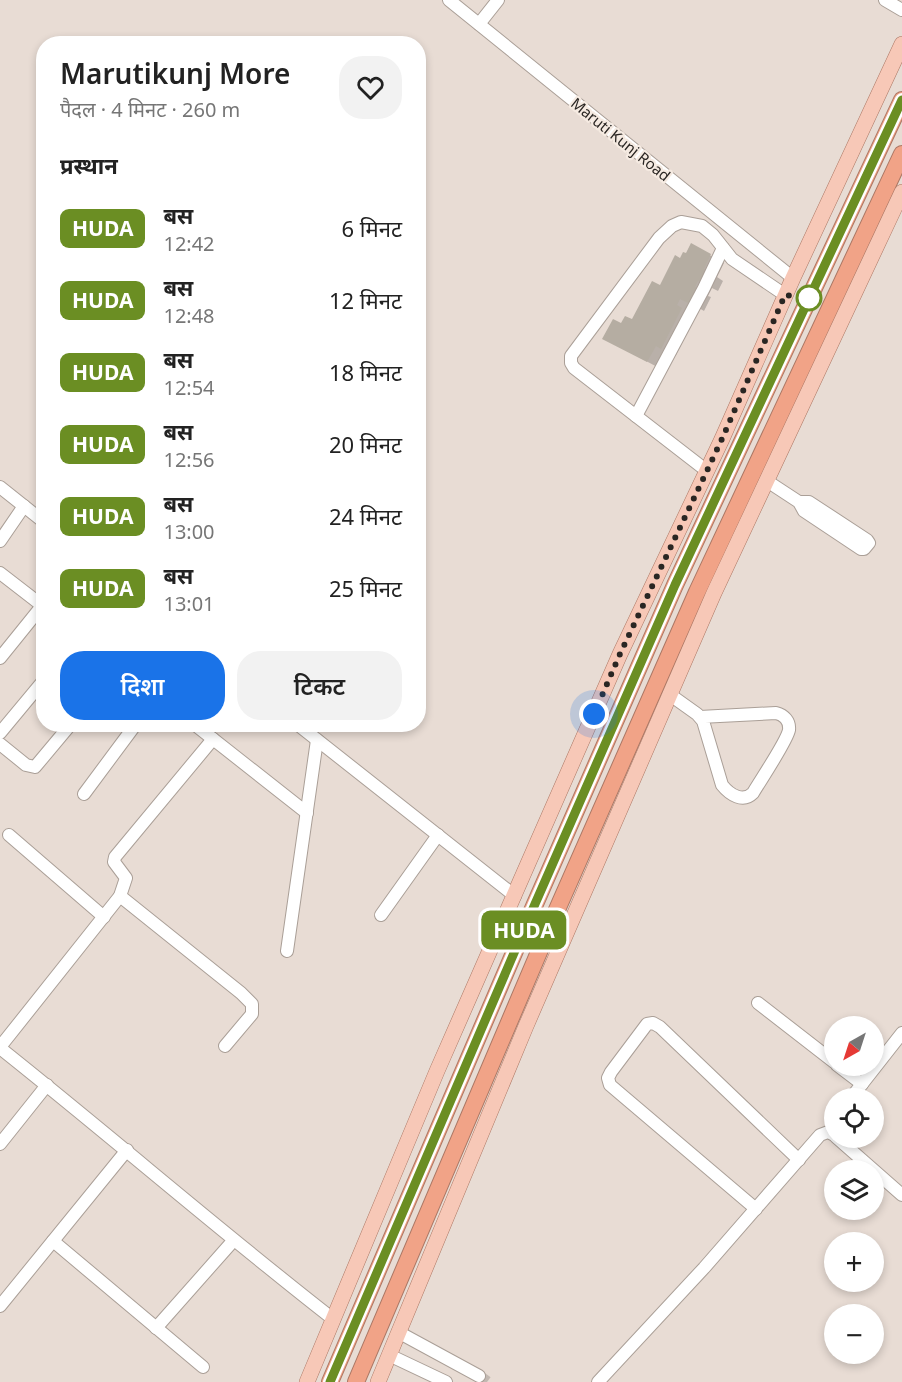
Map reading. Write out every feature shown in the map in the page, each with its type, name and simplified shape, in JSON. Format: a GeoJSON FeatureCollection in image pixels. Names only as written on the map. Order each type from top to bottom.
{"type":"FeatureCollection","features":[{"type":"Feature","properties":{"kind":"highway"},"geometry":{"type":"LineString","coordinates":[[330,1382],[675,585],[902,100]]}},
{"type":"Feature","properties":{"kind":"highway"},"geometry":{"type":"LineString","coordinates":[[356,1382],[552,923],[697,592],[902,154]]}},
{"type":"Feature","properties":{"kind":"main road"},"geometry":{"type":"LineString","coordinates":[[307,1382],[437,1071],[620,654],[707,471],[785,295],[902,44]]}},
{"type":"Feature","properties":{"kind":"main road"},"geometry":{"type":"LineString","coordinates":[[378,1382],[526,1026],[669,694],[902,192]]}},
{"type":"Feature","properties":{"kind":"street","name":"Maruti Kunj Road"},"geometry":{"type":"LineString","coordinates":[[449,0],[793,278]]}},
{"type":"Feature","properties":{"kind":"street"},"geometry":{"type":"LineString","coordinates":[[479,24],[498,0]]}},
{"type":"Feature","properties":{"kind":"street"},"geometry":{"type":"LineString","coordinates":[[885,0],[902,10]]}},
{"type":"Feature","properties":{"kind":"street"},"geometry":{"type":"LineString","coordinates":[[707,471],[574,368],[571,356],[659,238],[672,226],[685,221],[702,226],[713,235],[732,258],[785,295]]}},
{"type":"Feature","properties":{"kind":"street"},"geometry":{"type":"LineString","coordinates":[[636,416],[723,248]]}},
{"type":"Feature","properties":{"kind":"street"},"geometry":{"type":"LineString","coordinates":[[767,481],[799,502],[804,511],[861,549],[867,547],[869,543],[867,540],[809,502],[799,502]]}},
{"type":"Feature","properties":{"kind":"street"},"geometry":{"type":"LineString","coordinates":[[0,487],[36,516]]}},
{"type":"Feature","properties":{"kind":"street"},"geometry":{"type":"LineString","coordinates":[[0,542],[24,506]]}},
{"type":"Feature","properties":{"kind":"street"},"geometry":{"type":"LineString","coordinates":[[0,574],[36,601]]}},
{"type":"Feature","properties":{"kind":"street"},"geometry":{"type":"LineString","coordinates":[[0,658],[36,614]]}},
{"type":"Feature","properties":{"kind":"street"},"geometry":{"type":"LineString","coordinates":[[0,733],[36,690]]}},
{"type":"Feature","properties":{"kind":"street"},"geometry":{"type":"LineString","coordinates":[[669,694],[700,717],[722,785],[731,794],[742,799],[748,798],[753,794],[788,733],[788,722],[784,716],[776,713],[700,717]]}},
{"type":"Feature","properties":{"kind":"street"},"geometry":{"type":"LineString","coordinates":[[0,744],[26,765],[34,767],[64,732]]}},
{"type":"Feature","properties":{"kind":"street"},"geometry":{"type":"LineString","coordinates":[[84,794],[130,732]]}},
{"type":"Feature","properties":{"kind":"street"},"geometry":{"type":"LineString","coordinates":[[204,732],[307,813]]}},
{"type":"Feature","properties":{"kind":"street"},"geometry":{"type":"LineString","coordinates":[[307,732],[515,896]]}},
{"type":"Feature","properties":{"kind":"street"},"geometry":{"type":"LineString","coordinates":[[213,740],[115,857],[114,862],[126,878],[120,896],[0,1047],[127,1150],[233,1241],[333,1319]]}},
{"type":"Feature","properties":{"kind":"street"},"geometry":{"type":"LineString","coordinates":[[287,951],[317,740]]}},
{"type":"Feature","properties":{"kind":"street"},"geometry":{"type":"LineString","coordinates":[[9,835],[104,917]]}},
{"type":"Feature","properties":{"kind":"street"},"geometry":{"type":"LineString","coordinates":[[381,915],[438,835]]}},
{"type":"Feature","properties":{"kind":"street"},"geometry":{"type":"LineString","coordinates":[[120,896],[252,1004],[252,1014],[225,1046]]}},
{"type":"Feature","properties":{"kind":"street"},"geometry":{"type":"LineString","coordinates":[[758,1003],[824,1055]]}},
{"type":"Feature","properties":{"kind":"street"},"geometry":{"type":"LineString","coordinates":[[756,1209],[610,1086],[608,1078],[611,1072],[647,1024],[653,1023],[660,1027],[800,1160]]}},
{"type":"Feature","properties":{"kind":"street"},"geometry":{"type":"LineString","coordinates":[[859,1088],[902,1033]]}},
{"type":"Feature","properties":{"kind":"street"},"geometry":{"type":"LineString","coordinates":[[852,1076],[862,1084]]}},
{"type":"Feature","properties":{"kind":"street"},"geometry":{"type":"LineString","coordinates":[[0,1144],[47,1085]]}},
{"type":"Feature","properties":{"kind":"street"},"geometry":{"type":"LineString","coordinates":[[597,1382],[800,1160],[824,1141]]}},
{"type":"Feature","properties":{"kind":"street"},"geometry":{"type":"LineString","coordinates":[[847,1148],[902,1195]]}},
{"type":"Feature","properties":{"kind":"street"},"geometry":{"type":"LineString","coordinates":[[0,1306],[127,1150]]}},
{"type":"Feature","properties":{"kind":"street"},"geometry":{"type":"LineString","coordinates":[[53,1241],[202,1367]]}},
{"type":"Feature","properties":{"kind":"street"},"geometry":{"type":"LineString","coordinates":[[156,1328],[233,1241]]}},
{"type":"Feature","properties":{"kind":"street"},"geometry":{"type":"LineString","coordinates":[[398,1332],[479,1376]]}},
{"type":"Feature","properties":{"kind":"street"},"geometry":{"type":"LineString","coordinates":[[389,1354],[446,1382]]}},
{"type":"Feature","properties":{"kind":"building"},"geometry":{"type":"Polygon","coordinates":[[[691,243],[711,254],[704,269],[710,272],[704,284],[698,281],[695,287],[698,288],[690,304],[680,299],[677,305],[682,308],[661,349],[656,346],[647,362],[602,339],[613,319],[621,323],[625,316],[632,319],[652,281],[660,285],[675,255],[680,258],[683,252],[686,253],[691,243]]]}},
{"type":"Feature","properties":{"kind":"tunnel"},"geometry":{"type":"LineString","coordinates":[[479,1376],[487,1382]]}},
{"type":"Feature","properties":{"kind":"bus line","name":"HUDA"},"geometry":{"type":"LineString","coordinates":[[330,1382],[675,585],[902,100]]}},
{"type":"Feature","properties":{"kind":"route"},"geometry":{"type":"LineString","coordinates":[[594,714],[722,439],[785,295],[809,298]]}}]}
